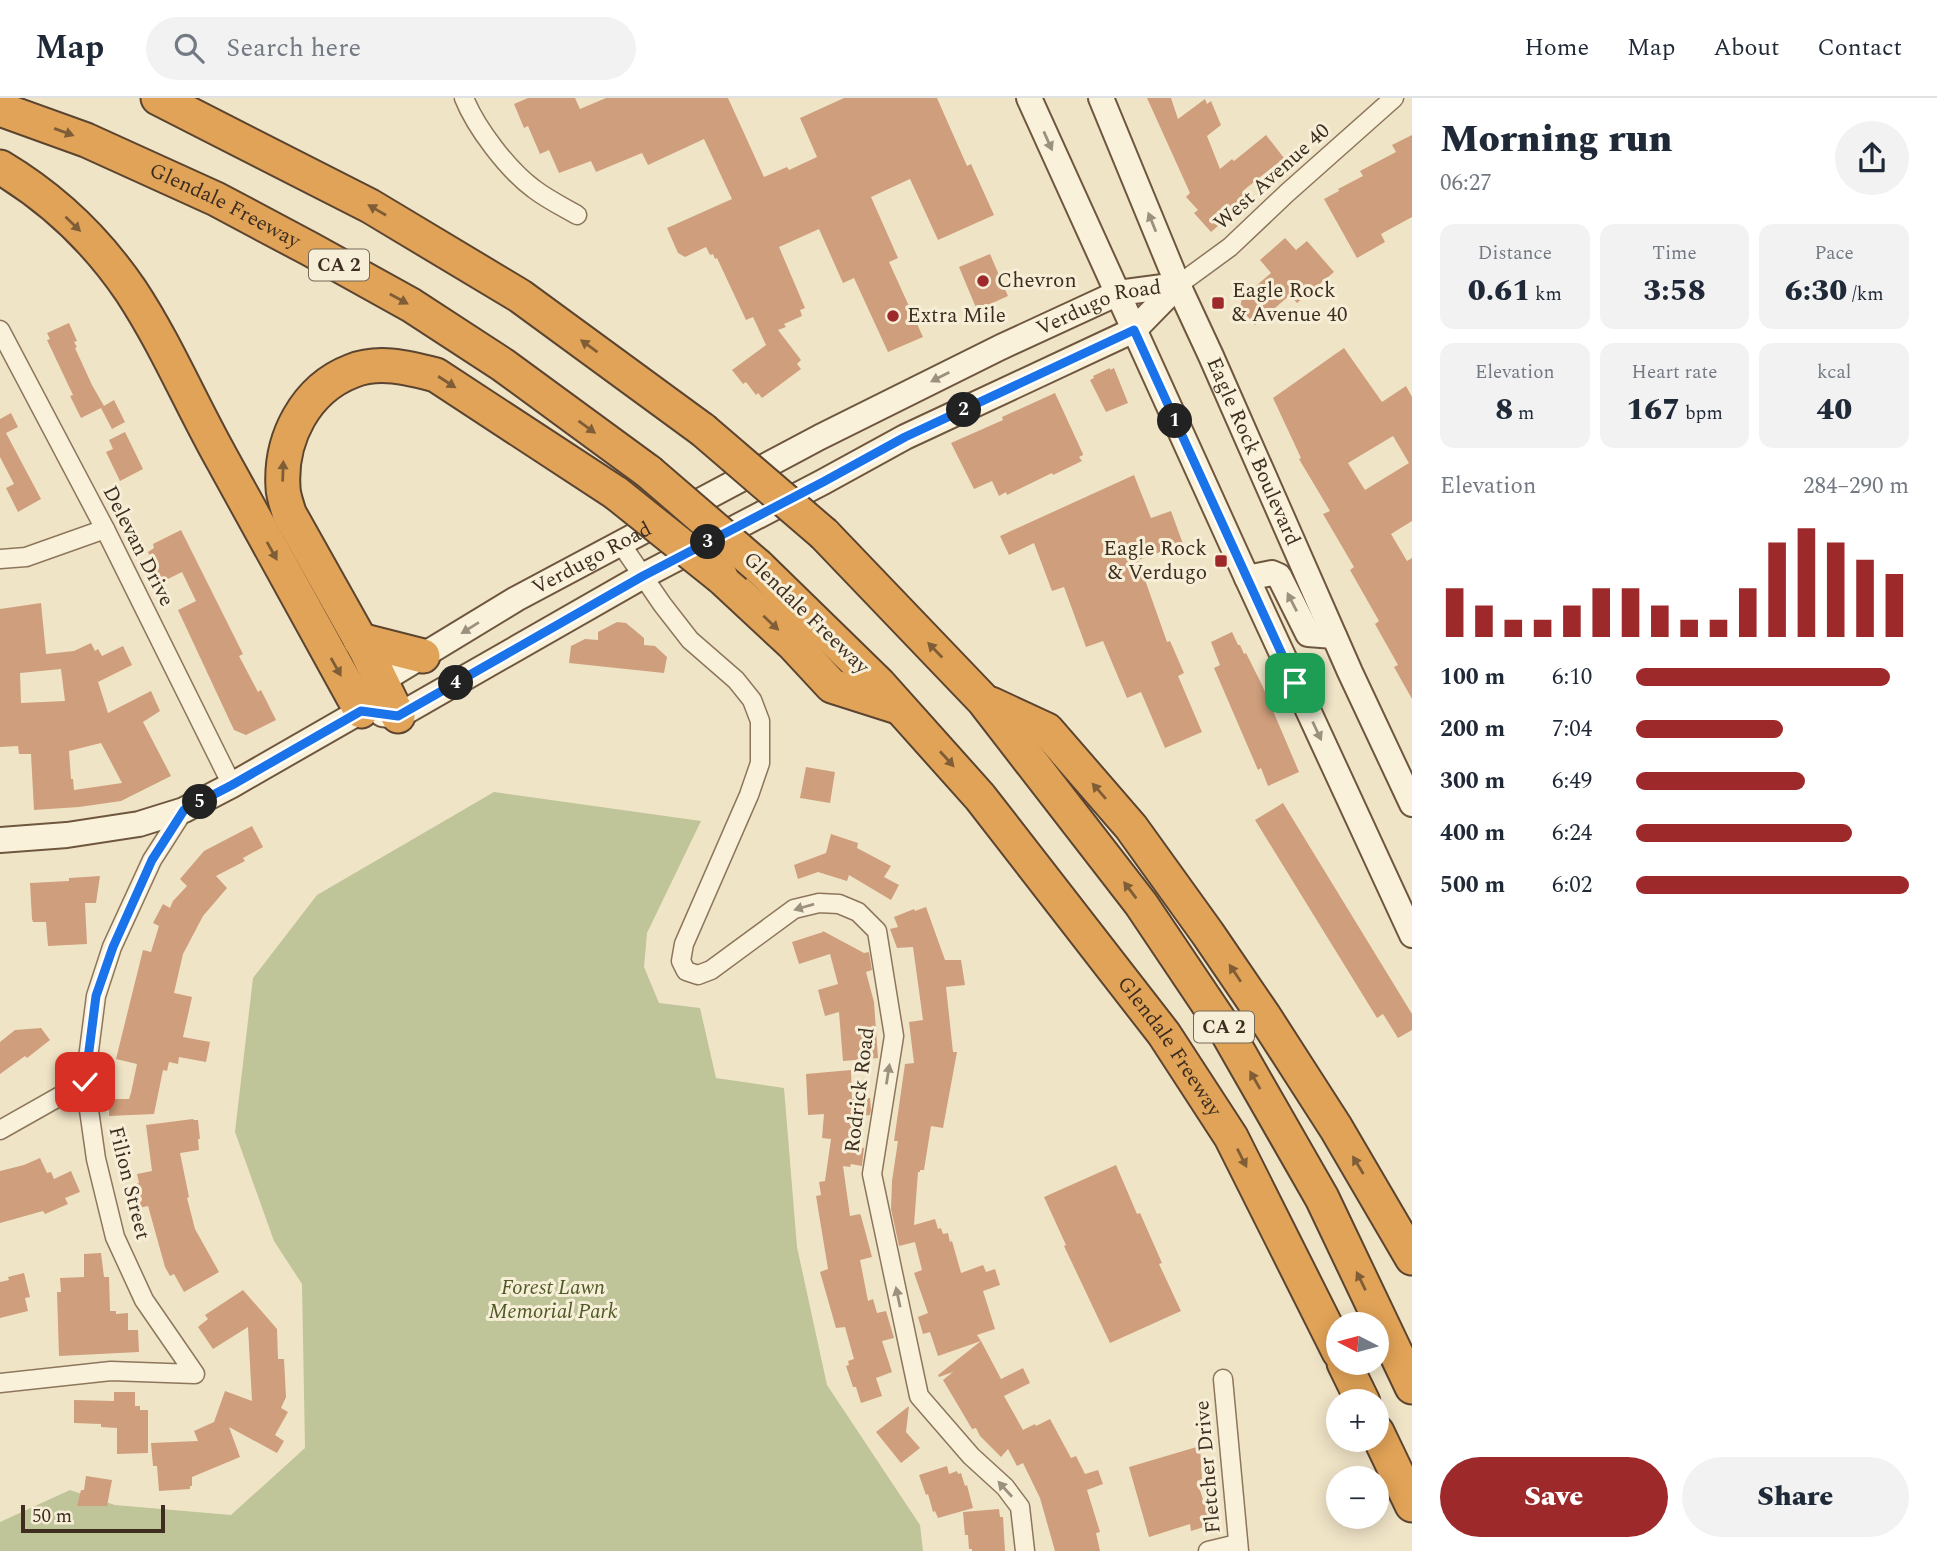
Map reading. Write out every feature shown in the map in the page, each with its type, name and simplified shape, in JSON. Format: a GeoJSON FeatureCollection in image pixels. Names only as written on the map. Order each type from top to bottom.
{"type":"FeatureCollection","features":[{"type":"Feature","properties":{"kind":"highway","name":"CA 2"},"geometry":{"type":"LineString","coordinates":[[158,98],[370,206],[520,296],[703,430],[824,534],[983,699],[1141,904],[1227,1032],[1322,1198],[1412,1387]]}},
{"type":"Feature","properties":{"kind":"highway","name":"Glendale Freeway"},"geometry":{"type":"LineString","coordinates":[[0,108],[86,141],[192,188],[310,248],[411,305],[503,365],[649,472],[758,566],[879,684],[980,797],[1164,1034],[1231,1138],[1326,1326]]}},
{"type":"Feature","properties":{"kind":"highway"},"geometry":{"type":"LineString","coordinates":[[0,167],[40,194],[71,220],[99,249],[130,290],[361,711]]}},
{"type":"Feature","properties":{"kind":"highway"},"geometry":{"type":"LineString","coordinates":[[398,716],[360,640],[289,513],[282,489],[284,455],[294,426],[308,402],[328,384],[352,370],[376,366],[405,367],[436,375],[617,493],[721,577],[793,644],[832,686],[902,708]]}},
{"type":"Feature","properties":{"kind":"highway"},"geometry":{"type":"LineString","coordinates":[[360,640],[423,656]]}},
{"type":"Feature","properties":{"kind":"highway"},"geometry":{"type":"LineString","coordinates":[[983,699],[1047,730],[1131,827],[1264,1016],[1336,1128],[1412,1258]]}},
{"type":"Feature","properties":{"kind":"highway"},"geometry":{"type":"LineString","coordinates":[[1387,1452],[1412,1505]]}},
{"type":"Feature","properties":{"kind":"main road"},"geometry":{"type":"LineString","coordinates":[[1029,98],[1412,935]]}},
{"type":"Feature","properties":{"kind":"main road","name":"Eagle Rock Boulevard"},"geometry":{"type":"LineString","coordinates":[[1101,98],[1178,285],[1412,804]]}},
{"type":"Feature","properties":{"kind":"main road","name":"Verdugo Road"},"geometry":{"type":"LineString","coordinates":[[0,840],[67,835],[128,825],[184,810],[361,711],[381,681],[516,599],[820,437],[1001,346],[1118,293],[1178,285]]}},
{"type":"Feature","properties":{"kind":"main road","name":"Verdugo Road"},"geometry":{"type":"LineString","coordinates":[[398,716],[643,576],[905,437],[1134,330],[1178,285]]}},
{"type":"Feature","properties":{"kind":"main road"},"geometry":{"type":"LineString","coordinates":[[1247,578],[1272,573],[1279,576],[1308,634],[1334,636]]}},
{"type":"Feature","properties":{"kind":"main road"},"geometry":{"type":"LineString","coordinates":[[361,711],[398,716]]}},
{"type":"Feature","properties":{"kind":"street"},"geometry":{"type":"LineString","coordinates":[[464,98],[498,154],[533,189],[577,215]]}},
{"type":"Feature","properties":{"kind":"street","name":"West Avenue 40"},"geometry":{"type":"LineString","coordinates":[[1178,285],[1224,252],[1394,98]]}},
{"type":"Feature","properties":{"kind":"street","name":"Delevan Drive"},"geometry":{"type":"LineString","coordinates":[[0,330],[105,529],[232,785]]}},
{"type":"Feature","properties":{"kind":"street"},"geometry":{"type":"LineString","coordinates":[[0,559],[26,557],[105,529]]}},
{"type":"Feature","properties":{"kind":"street","name":"Rodrick Road"},"geometry":{"type":"LineString","coordinates":[[621,544],[690,640],[736,680],[752,700],[760,721],[761,763],[684,944],[681,961],[686,971],[698,975],[711,970],[794,909],[819,903],[839,904],[858,912],[877,931],[894,1036],[872,1174],[919,1396],[971,1456],[1005,1487],[1020,1507],[1026,1551]]}},
{"type":"Feature","properties":{"kind":"street","name":"Filion Street"},"geometry":{"type":"LineString","coordinates":[[0,1383],[111,1371],[195,1374],[144,1300],[116,1237],[96,1158],[85,1082],[96,996],[113,947],[152,860],[184,810]]}},
{"type":"Feature","properties":{"kind":"street"},"geometry":{"type":"LineString","coordinates":[[0,1130],[85,1082]]}},
{"type":"Feature","properties":{"kind":"street","name":"Fletcher Drive"},"geometry":{"type":"LineString","coordinates":[[1223,1379],[1238,1547]]}},
{"type":"Feature","properties":{"kind":"street"},"geometry":{"type":"LineString","coordinates":[[1208,1551],[1238,1547]]}},
{"type":"Feature","properties":{"kind":"green space","name":"Forest Lawn Memorial Park"},"geometry":{"type":"Polygon","coordinates":[[[494,792],[701,821],[647,933],[644,967],[659,1003],[700,1008],[716,1078],[784,1088],[797,1247],[827,1385],[920,1525],[923,1551],[0,1551],[0,1522],[70,1490],[115,1505],[231,1515],[305,1448],[302,1284],[274,1241],[235,1132],[253,978],[317,895],[494,792]]]}},
{"type":"Feature","properties":{"kind":"building"},"geometry":{"type":"Polygon","coordinates":[[[528,98],[575,98],[580,109],[606,98],[728,98],[764,177],[787,167],[789,170],[817,157],[800,118],[844,98],[937,98],[967,166],[971,164],[994,215],[938,240],[910,179],[871,197],[898,258],[889,262],[923,337],[888,352],[854,278],[843,283],[819,229],[779,247],[805,308],[800,310],[802,316],[784,324],[786,327],[778,330],[801,360],[797,364],[801,369],[762,398],[758,393],[756,395],[746,382],[743,384],[732,370],[766,345],[753,317],[746,320],[717,258],[715,259],[713,254],[710,255],[706,247],[685,257],[678,253],[667,228],[732,199],[704,139],[648,165],[642,153],[596,172],[591,161],[559,173],[549,150],[540,154],[528,126],[524,128],[514,104],[528,98]]]}},
{"type":"Feature","properties":{"kind":"building"},"geometry":{"type":"Polygon","coordinates":[[[1147,98],[1171,98],[1178,119],[1205,99],[1207,104],[1211,101],[1221,125],[1207,136],[1220,169],[1266,135],[1284,158],[1244,190],[1247,193],[1239,199],[1243,203],[1211,232],[1194,213],[1198,210],[1186,197],[1190,193],[1147,98]]]}},
{"type":"Feature","properties":{"kind":"building"},"geometry":{"type":"Polygon","coordinates":[[[1412,135],[1412,217],[1381,234],[1385,242],[1357,258],[1324,199],[1363,176],[1360,171],[1396,152],[1392,145],[1412,135]]]}},
{"type":"Feature","properties":{"kind":"building"},"geometry":{"type":"Polygon","coordinates":[[[1285,238],[1296,250],[1307,241],[1334,272],[1297,303],[1290,295],[1255,325],[1240,308],[1242,298],[1271,273],[1260,260],[1285,238]]]}},
{"type":"Feature","properties":{"kind":"building","name":"Chevron"},"geometry":{"type":"Polygon","coordinates":[[[990,254],[1008,296],[977,310],[959,267],[990,254]]]}},
{"type":"Feature","properties":{"kind":"building"},"geometry":{"type":"Polygon","coordinates":[[[69,323],[77,341],[74,342],[77,347],[75,348],[92,385],[104,406],[114,400],[125,422],[112,429],[101,408],[81,418],[47,340],[50,339],[47,333],[69,323]]]}},
{"type":"Feature","properties":{"kind":"building"},"geometry":{"type":"Polygon","coordinates":[[[1344,348],[1382,402],[1406,386],[1412,397],[1412,521],[1391,534],[1407,561],[1412,558],[1412,699],[1394,667],[1398,665],[1375,624],[1379,621],[1350,570],[1354,567],[1323,514],[1330,511],[1299,459],[1301,458],[1273,398],[1344,348]],[[1393,436],[1348,463],[1365,490],[1409,463],[1393,436]]]}},
{"type":"Feature","properties":{"kind":"building"},"geometry":{"type":"Polygon","coordinates":[[[1114,368],[1128,403],[1106,412],[1090,380],[1114,368]]]}},
{"type":"Feature","properties":{"kind":"building"},"geometry":{"type":"Polygon","coordinates":[[[1055,393],[1083,454],[1079,457],[1082,461],[1007,495],[1006,492],[999,496],[992,481],[974,489],[951,443],[1055,393]]]}},
{"type":"Feature","properties":{"kind":"building"},"geometry":{"type":"Polygon","coordinates":[[[11,413],[18,427],[6,433],[41,499],[18,512],[6,488],[14,484],[0,457],[0,419],[11,413]]]}},
{"type":"Feature","properties":{"kind":"building"},"geometry":{"type":"Polygon","coordinates":[[[125,432],[143,469],[120,481],[106,452],[113,449],[109,440],[125,432]]]}},
{"type":"Feature","properties":{"kind":"building"},"geometry":{"type":"Polygon","coordinates":[[[1134,475],[1151,518],[1171,511],[1183,544],[1138,560],[1167,642],[1170,641],[1184,673],[1178,676],[1202,732],[1165,748],[1141,692],[1127,698],[1103,641],[1086,647],[1064,587],[1052,591],[1034,543],[1009,555],[1000,536],[1134,475]]]}},
{"type":"Feature","properties":{"kind":"building"},"geometry":{"type":"Polygon","coordinates":[[[181,530],[243,654],[239,656],[276,720],[246,735],[234,730],[178,610],[196,601],[182,572],[162,582],[148,552],[154,548],[153,544],[181,530]]]}},
{"type":"Feature","properties":{"kind":"building"},"geometry":{"type":"Polygon","coordinates":[[[41,603],[46,654],[74,651],[91,643],[95,651],[98,649],[102,656],[123,646],[132,665],[98,682],[108,713],[151,691],[160,711],[143,722],[171,776],[121,801],[34,810],[31,754],[19,754],[18,746],[0,747],[0,609],[41,603]],[[61,669],[20,673],[21,703],[65,701],[61,669]],[[101,743],[69,751],[74,790],[122,783],[101,743]]]}},
{"type":"Feature","properties":{"kind":"building"},"geometry":{"type":"Polygon","coordinates":[[[617,622],[626,623],[644,638],[644,645],[655,646],[667,657],[664,673],[569,663],[571,646],[585,639],[598,640],[598,632],[617,622]]]}},
{"type":"Feature","properties":{"kind":"building"},"geometry":{"type":"Polygon","coordinates":[[[1232,632],[1262,685],[1299,772],[1268,786],[1261,768],[1258,770],[1214,668],[1220,665],[1211,642],[1232,632]]]}},
{"type":"Feature","properties":{"kind":"building"},"geometry":{"type":"Polygon","coordinates":[[[806,767],[835,772],[830,803],[800,798],[806,767]]]}},
{"type":"Feature","properties":{"kind":"building"},"geometry":{"type":"Polygon","coordinates":[[[1283,803],[1412,1014],[1412,1030],[1398,1038],[1383,1014],[1377,1018],[1255,820],[1283,803]]]}},
{"type":"Feature","properties":{"kind":"building"},"geometry":{"type":"Polygon","coordinates":[[[252,826],[263,847],[243,858],[245,861],[216,876],[227,888],[203,916],[183,954],[174,993],[192,997],[183,1037],[210,1042],[206,1062],[179,1057],[178,1064],[169,1062],[167,1071],[163,1070],[154,1114],[109,1116],[109,1099],[129,1099],[131,1093],[137,1064],[116,1059],[143,950],[151,952],[159,926],[153,923],[163,904],[170,908],[187,886],[180,879],[204,851],[252,826]]]}},
{"type":"Feature","properties":{"kind":"building"},"geometry":{"type":"Polygon","coordinates":[[[831,834],[858,843],[857,848],[891,866],[884,877],[899,885],[891,900],[849,875],[847,881],[818,872],[798,879],[794,865],[826,853],[831,834]]]}},
{"type":"Feature","properties":{"kind":"building"},"geometry":{"type":"Polygon","coordinates":[[[100,876],[96,903],[85,903],[87,944],[48,946],[46,922],[33,922],[32,919],[30,883],[100,876]]]}},
{"type":"Feature","properties":{"kind":"building"},"geometry":{"type":"Polygon","coordinates":[[[926,907],[945,960],[961,960],[965,985],[946,987],[953,1052],[957,1052],[943,1128],[931,1126],[924,1170],[918,1172],[914,1225],[935,1219],[938,1229],[941,1228],[943,1234],[948,1233],[950,1242],[952,1241],[961,1273],[983,1265],[986,1272],[995,1269],[1000,1285],[983,1291],[995,1329],[977,1335],[981,1341],[938,1356],[930,1332],[923,1334],[918,1317],[928,1313],[914,1273],[922,1270],[915,1242],[899,1246],[891,1209],[898,1141],[894,1141],[905,1064],[914,1063],[909,1022],[923,1020],[913,947],[897,948],[890,929],[898,927],[894,917],[926,907]]]}},
{"type":"Feature","properties":{"kind":"building"},"geometry":{"type":"Polygon","coordinates":[[[823,931],[864,953],[869,952],[872,970],[866,972],[874,1002],[878,1058],[843,1061],[839,1012],[825,1016],[818,990],[838,984],[830,954],[799,964],[792,942],[823,931]]]}},
{"type":"Feature","properties":{"kind":"building"},"geometry":{"type":"Polygon","coordinates":[[[41,1028],[50,1040],[0,1074],[0,1042],[15,1030],[41,1028]]]}},
{"type":"Feature","properties":{"kind":"building"},"geometry":{"type":"Polygon","coordinates":[[[851,1070],[852,1099],[870,1098],[871,1110],[870,1115],[861,1116],[857,1147],[864,1148],[862,1166],[843,1166],[850,1216],[860,1214],[872,1257],[860,1260],[868,1301],[873,1299],[877,1313],[886,1311],[894,1338],[882,1341],[892,1372],[876,1378],[882,1396],[861,1403],[846,1366],[849,1365],[848,1361],[854,1359],[845,1327],[836,1328],[820,1272],[828,1269],[816,1196],[821,1195],[819,1182],[825,1181],[831,1139],[822,1138],[824,1114],[808,1115],[806,1074],[851,1070]]]}},
{"type":"Feature","properties":{"kind":"building"},"geometry":{"type":"Polygon","coordinates":[[[198,1120],[199,1150],[180,1153],[189,1197],[187,1198],[195,1229],[219,1272],[184,1292],[174,1274],[170,1276],[165,1267],[148,1206],[139,1208],[136,1184],[139,1183],[137,1174],[152,1171],[146,1125],[198,1120]]]}},
{"type":"Feature","properties":{"kind":"building"},"geometry":{"type":"Polygon","coordinates":[[[40,1158],[47,1173],[51,1172],[54,1179],[71,1171],[80,1192],[65,1198],[68,1204],[45,1214],[43,1211],[0,1223],[0,1171],[40,1158]]]}},
{"type":"Feature","properties":{"kind":"building"},"geometry":{"type":"Polygon","coordinates":[[[1116,1165],[1137,1214],[1140,1213],[1162,1263],[1159,1264],[1181,1311],[1110,1343],[1044,1197],[1116,1165]]]}},
{"type":"Feature","properties":{"kind":"building"},"geometry":{"type":"Polygon","coordinates":[[[101,1253],[104,1277],[109,1277],[110,1311],[116,1311],[116,1314],[128,1313],[128,1330],[138,1330],[139,1352],[59,1356],[57,1292],[61,1292],[60,1278],[84,1277],[84,1254],[101,1253]]]}},
{"type":"Feature","properties":{"kind":"building"},"geometry":{"type":"Polygon","coordinates":[[[24,1273],[30,1297],[25,1298],[28,1311],[0,1318],[0,1282],[24,1273]]]}},
{"type":"Feature","properties":{"kind":"building"},"geometry":{"type":"Polygon","coordinates":[[[243,1290],[277,1329],[278,1359],[284,1359],[286,1397],[281,1408],[288,1412],[275,1435],[284,1441],[277,1453],[229,1427],[240,1457],[192,1477],[190,1489],[159,1491],[157,1466],[153,1466],[151,1443],[198,1441],[194,1431],[214,1422],[225,1391],[252,1401],[248,1327],[213,1349],[198,1327],[208,1319],[205,1315],[243,1290]]]}},
{"type":"Feature","properties":{"kind":"building"},"geometry":{"type":"Polygon","coordinates":[[[981,1341],[1001,1379],[1023,1368],[1030,1383],[1004,1396],[1023,1430],[1050,1419],[1071,1458],[1076,1456],[1085,1474],[1098,1470],[1103,1484],[1087,1490],[1100,1532],[1096,1533],[1100,1551],[1055,1551],[1040,1498],[1023,1463],[1017,1466],[1008,1449],[1001,1457],[980,1436],[976,1428],[972,1429],[943,1380],[953,1372],[939,1377],[938,1375],[981,1341]]]}},
{"type":"Feature","properties":{"kind":"building"},"geometry":{"type":"Polygon","coordinates":[[[114,1392],[135,1392],[135,1406],[140,1406],[140,1410],[148,1410],[148,1453],[117,1454],[117,1428],[101,1427],[101,1424],[74,1423],[74,1400],[114,1401],[114,1392]]]}},
{"type":"Feature","properties":{"kind":"building"},"geometry":{"type":"Polygon","coordinates":[[[909,1406],[906,1432],[920,1448],[901,1463],[876,1432],[909,1406]]]}},
{"type":"Feature","properties":{"kind":"building"},"geometry":{"type":"Polygon","coordinates":[[[1200,1446],[1202,1479],[1197,1481],[1208,1515],[1207,1526],[1191,1531],[1190,1524],[1149,1537],[1129,1467],[1200,1446]]]}},
{"type":"Feature","properties":{"kind":"building"},"geometry":{"type":"Polygon","coordinates":[[[947,1466],[949,1474],[957,1471],[958,1474],[961,1473],[973,1508],[938,1518],[935,1511],[933,1512],[919,1475],[947,1466]]]}},
{"type":"Feature","properties":{"kind":"building"},"geometry":{"type":"Polygon","coordinates":[[[86,1476],[112,1480],[107,1506],[77,1506],[81,1490],[84,1490],[86,1476]]]}},
{"type":"Feature","properties":{"kind":"building"},"geometry":{"type":"Polygon","coordinates":[[[999,1509],[1000,1517],[1003,1517],[1005,1551],[969,1549],[963,1512],[999,1509]]]}},
{"type":"Feature","properties":{"kind":"place","name":"Chevron"},"geometry":{"type":"Point","coordinates":[983,281]}},
{"type":"Feature","properties":{"kind":"place","name":"Eagle Rock & Avenue 40"},"geometry":{"type":"Point","coordinates":[1218,303]}},
{"type":"Feature","properties":{"kind":"place","name":"Extra Mile"},"geometry":{"type":"Point","coordinates":[893,316]}},
{"type":"Feature","properties":{"kind":"place","name":"Eagle Rock & Verdugo"},"geometry":{"type":"Point","coordinates":[1221,561]}},
{"type":"Feature","properties":{"kind":"route"},"geometry":{"type":"LineString","coordinates":[[85,1082],[96,996],[113,947],[152,860],[184,810],[361,711],[398,716],[643,576],[905,437],[1134,330],[1295,683]]}}]}
